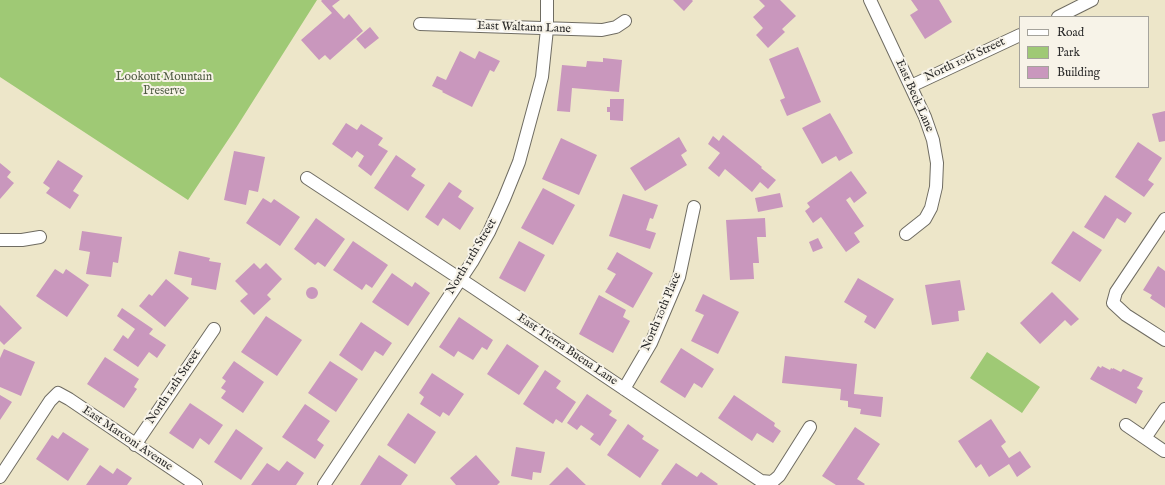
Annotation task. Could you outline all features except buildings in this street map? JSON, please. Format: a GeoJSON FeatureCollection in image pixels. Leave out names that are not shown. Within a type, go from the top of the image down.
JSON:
{"type":"FeatureCollection","features":[{"type":"Feature","properties":{"kind":"street","name":"North 11th Street"},"geometry":{"type":"LineString","coordinates":[[324,485],[472,262],[489,232],[504,200],[519,162],[542,77],[547,29],[547,0]]}},
{"type":"Feature","properties":{"kind":"street","name":"East Beck Lane"},"geometry":{"type":"LineString","coordinates":[[870,0],[925,117],[933,140],[937,163],[936,186],[931,208],[925,219],[906,234]]}},
{"type":"Feature","properties":{"kind":"street"},"geometry":{"type":"LineString","coordinates":[[1060,16],[1092,0]]}},
{"type":"Feature","properties":{"kind":"street","name":"East Waltann Lane"},"geometry":{"type":"LineString","coordinates":[[420,24],[602,30],[616,27],[625,21]]}},
{"type":"Feature","properties":{"kind":"street","name":"North 10th Street"},"geometry":{"type":"LineString","coordinates":[[910,86],[1019,35]]}},
{"type":"Feature","properties":{"kind":"street","name":"East Tierra Buena Lane"},"geometry":{"type":"LineString","coordinates":[[307,178],[460,278],[761,481],[772,482],[779,476],[810,427]]}},
{"type":"Feature","properties":{"kind":"street","name":"North 10th Place"},"geometry":{"type":"LineString","coordinates":[[624,389],[651,343],[679,277],[694,207]]}},
{"type":"Feature","properties":{"kind":"street"},"geometry":{"type":"LineString","coordinates":[[1165,219],[1116,292],[1113,303],[1126,315],[1165,340]]}},
{"type":"Feature","properties":{"kind":"street"},"geometry":{"type":"LineString","coordinates":[[0,240],[22,240],[40,237]]}},
{"type":"Feature","properties":{"kind":"street","name":"North 12th Street"},"geometry":{"type":"LineString","coordinates":[[135,445],[214,329]]}},
{"type":"Feature","properties":{"kind":"street","name":"East Marconi Avenue"},"geometry":{"type":"LineString","coordinates":[[0,476],[50,401],[58,393],[70,399],[135,445],[196,485]]}},
{"type":"Feature","properties":{"kind":"street"},"geometry":{"type":"LineString","coordinates":[[1145,438],[1165,409]]}},
{"type":"Feature","properties":{"kind":"street"},"geometry":{"type":"LineString","coordinates":[[1126,425],[1164,451]]}},
{"type":"Feature","properties":{"kind":"green space","name":"Lookout Mountain Preserve"},"geometry":{"type":"Polygon","coordinates":[[[0,0],[317,0],[236,128],[188,200],[0,77],[0,0]]]}},
{"type":"Feature","properties":{"kind":"green space"},"geometry":{"type":"Polygon","coordinates":[[[987,352],[1040,387],[1022,413],[970,378],[987,352]]]}}]}
